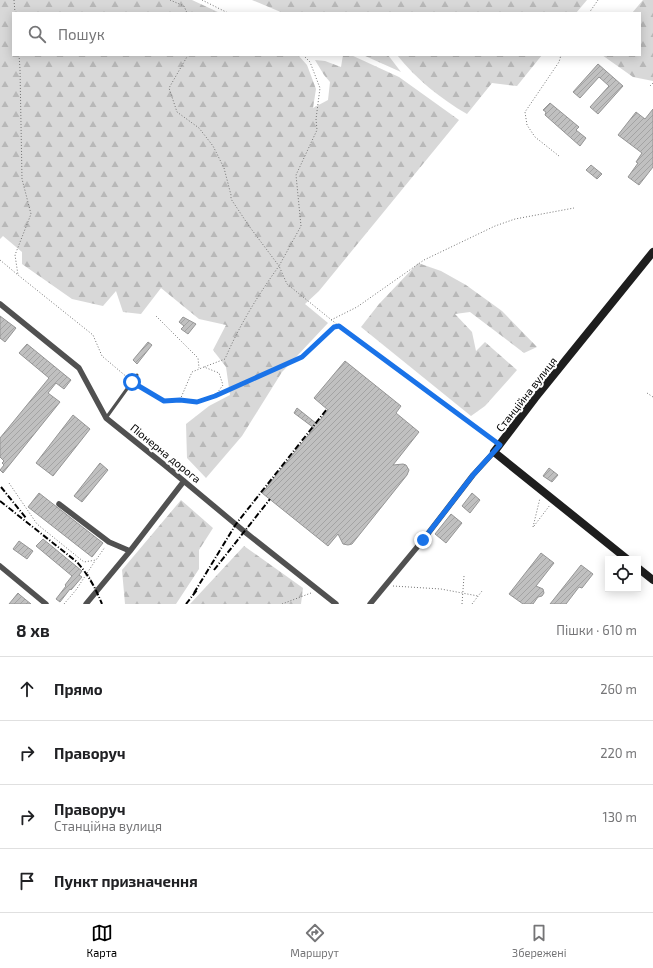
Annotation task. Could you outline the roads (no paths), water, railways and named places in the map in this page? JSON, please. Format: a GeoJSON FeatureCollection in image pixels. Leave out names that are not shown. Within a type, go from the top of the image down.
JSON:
{"type":"FeatureCollection","features":[{"type":"Feature","properties":{"kind":"street","name":"Станційна вулиця"},"geometry":{"type":"LineString","coordinates":[[370,604],[473,475],[500,445],[535,398],[653,252]]}},
{"type":"Feature","properties":{"kind":"street","name":"Піонерна дорога"},"geometry":{"type":"LineString","coordinates":[[0,304],[79,368],[106,418],[245,532],[336,604]]}},
{"type":"Feature","properties":{"kind":"street"},"geometry":{"type":"LineString","coordinates":[[494,452],[623,556]]}},
{"type":"Feature","properties":{"kind":"street"},"geometry":{"type":"LineString","coordinates":[[86,604],[130,551],[184,481]]}},
{"type":"Feature","properties":{"kind":"street"},"geometry":{"type":"LineString","coordinates":[[59,504],[110,542],[130,551]]}},
{"type":"Feature","properties":{"kind":"street"},"geometry":{"type":"LineString","coordinates":[[0,566],[46,604]]}},
{"type":"Feature","properties":{"kind":"street"},"geometry":{"type":"LineString","coordinates":[[641,570],[653,580]]}},
{"type":"Feature","properties":{"kind":"lane"},"geometry":{"type":"LineString","coordinates":[[106,418],[137,375]]}},
{"type":"Feature","properties":{"kind":"railway"},"geometry":{"type":"LineString","coordinates":[[194,593],[236,524],[327,409]]}},
{"type":"Feature","properties":{"kind":"railway"},"geometry":{"type":"LineString","coordinates":[[1,487],[26,518]]}},
{"type":"Feature","properties":{"kind":"railway"},"geometry":{"type":"LineString","coordinates":[[214,570],[270,499]]}},
{"type":"Feature","properties":{"kind":"railway"},"geometry":{"type":"LineString","coordinates":[[0,501],[77,562],[97,592],[102,604]]}},
{"type":"Feature","properties":{"kind":"railway"},"geometry":{"type":"LineString","coordinates":[[186,604],[197,590]]}}]}
